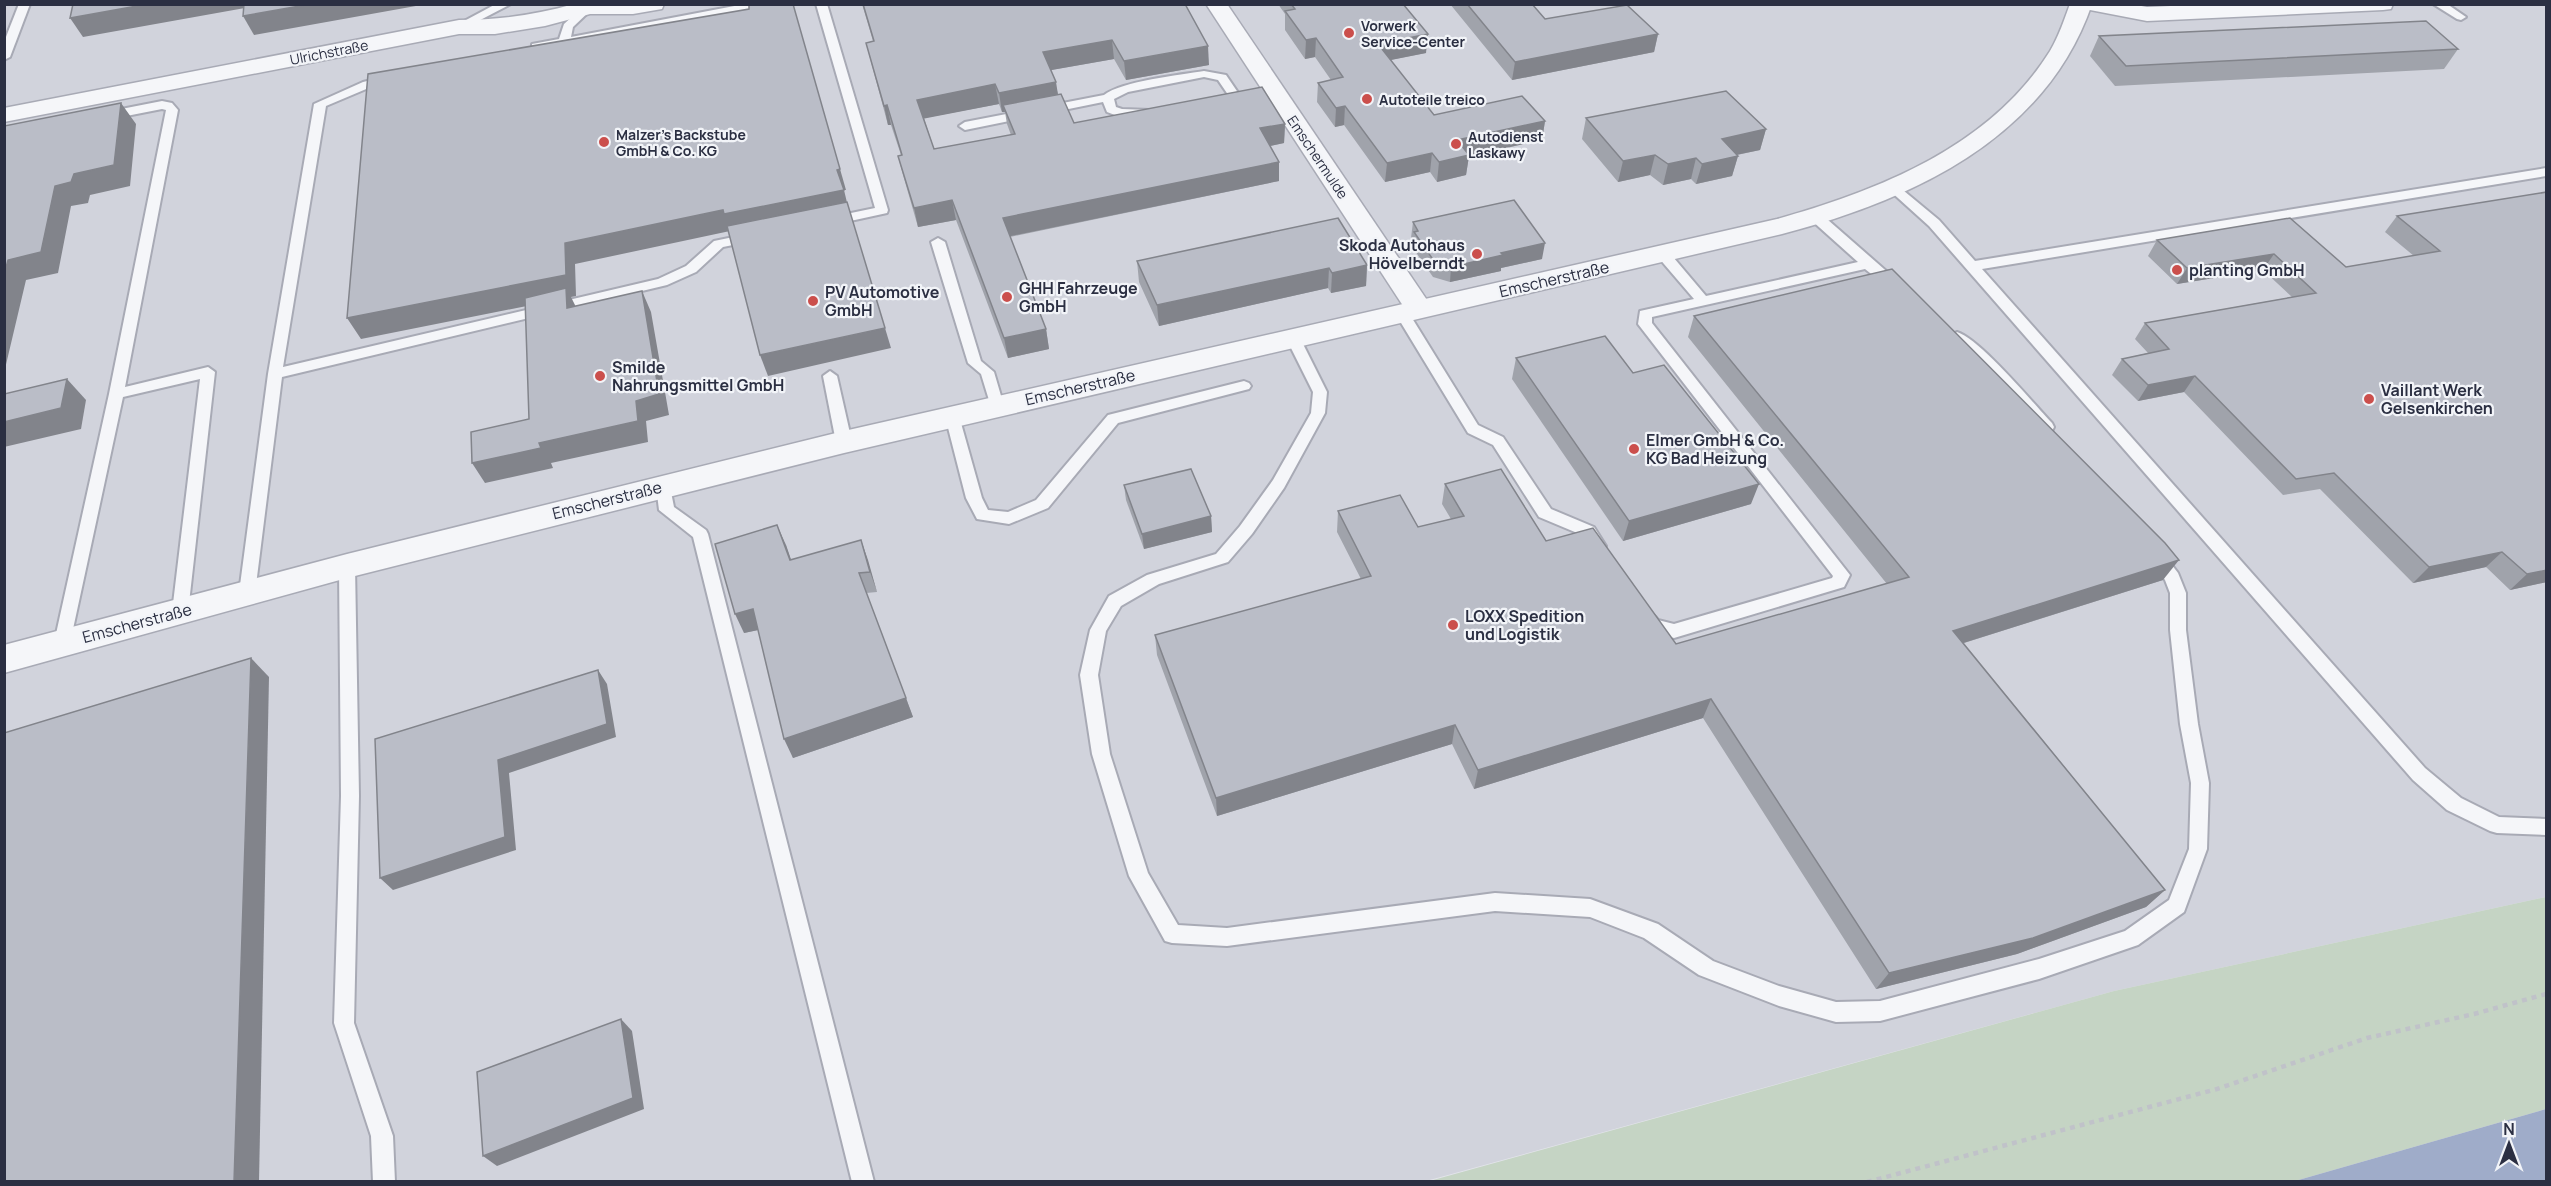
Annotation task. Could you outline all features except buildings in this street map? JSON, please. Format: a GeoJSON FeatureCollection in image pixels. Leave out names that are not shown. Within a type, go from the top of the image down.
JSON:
{"type":"FeatureCollection","features":[{"type":"Feature","properties":{"kind":"street","name":"Ulrichstraße"},"geometry":{"type":"LineString","coordinates":[[4,115],[459,27],[495,27],[546,19],[589,7],[633,8],[654,4]]}},
{"type":"Feature","properties":{"kind":"street","name":"Emschermulde"},"geometry":{"type":"LineString","coordinates":[[1216,4],[1268,90],[1411,311]]}},
{"type":"Feature","properties":{"kind":"street","name":"Emscherstraße"},"geometry":{"type":"LineString","coordinates":[[4,659],[348,566],[664,486],[951,416],[1663,254],[1815,216],[1894,189],[1964,151],[2010,114],[2060,54],[2081,4]]}},
{"type":"Feature","properties":{"kind":"street"},"geometry":{"type":"LineString","coordinates":[[2090,4],[2147,14],[2384,4]]}},
{"type":"Feature","properties":{"kind":"lane"},"geometry":{"type":"LineString","coordinates":[[4,57],[25,4]]}},
{"type":"Feature","properties":{"kind":"lane"},"geometry":{"type":"LineString","coordinates":[[459,27],[506,4]]}},
{"type":"Feature","properties":{"kind":"lane"},"geometry":{"type":"LineString","coordinates":[[518,51],[564,40],[721,14],[736,8],[760,4]]}},
{"type":"Feature","properties":{"kind":"lane"},"geometry":{"type":"LineString","coordinates":[[821,4],[882,210],[824,222]]}},
{"type":"Feature","properties":{"kind":"lane"},"geometry":{"type":"LineString","coordinates":[[2438,4],[2461,17]]}},
{"type":"Feature","properties":{"kind":"lane"},"geometry":{"type":"LineString","coordinates":[[564,40],[568,26],[589,7]]}},
{"type":"Feature","properties":{"kind":"lane"},"geometry":{"type":"LineString","coordinates":[[965,126],[1108,98],[1126,89],[1208,74],[1222,77],[1234,97]]}},
{"type":"Feature","properties":{"kind":"lane"},"geometry":{"type":"LineString","coordinates":[[247,593],[275,374],[320,104],[367,84],[402,76]]}},
{"type":"Feature","properties":{"kind":"lane"},"geometry":{"type":"LineString","coordinates":[[1108,98],[1110,109],[1120,113],[1160,111]]}},
{"type":"Feature","properties":{"kind":"lane"},"geometry":{"type":"LineString","coordinates":[[62,643],[116,394],[172,110],[168,105],[162,105],[94,118]]}},
{"type":"Feature","properties":{"kind":"lane"},"geometry":{"type":"LineString","coordinates":[[1973,266],[2547,172]]}},
{"type":"Feature","properties":{"kind":"lane"},"geometry":{"type":"LineString","coordinates":[[1894,189],[1934,223],[1973,266],[2419,774],[2454,804],[2497,825],[2547,827]]}},
{"type":"Feature","properties":{"kind":"lane"},"geometry":{"type":"LineString","coordinates":[[1815,216],[1911,299]]}},
{"type":"Feature","properties":{"kind":"lane"},"geometry":{"type":"LineString","coordinates":[[275,374],[662,282],[690,269],[719,244],[766,235]]}},
{"type":"Feature","properties":{"kind":"lane"},"geometry":{"type":"LineString","coordinates":[[938,242],[975,363],[987,372],[998,406]]}},
{"type":"Feature","properties":{"kind":"lane"},"geometry":{"type":"LineString","coordinates":[[1663,254],[1703,301]]}},
{"type":"Feature","properties":{"kind":"lane"},"geometry":{"type":"LineString","coordinates":[[1639,606],[1652,625],[1674,631],[1838,583],[1842,574],[1646,324],[1646,314],[1868,264]]}},
{"type":"Feature","properties":{"kind":"lane"},"geometry":{"type":"LineString","coordinates":[[1411,311],[1473,429],[1498,441],[1545,513],[1588,531],[1607,559]]}},
{"type":"Feature","properties":{"kind":"lane"},"geometry":{"type":"LineString","coordinates":[[1946,328],[1988,364],[2027,403],[2057,439]]}},
{"type":"Feature","properties":{"kind":"lane"},"geometry":{"type":"LineString","coordinates":[[1293,338],[1320,392],[1319,403],[1318,413],[1279,484],[1246,530],[1222,558],[1153,579],[1115,601],[1098,630],[1089,675],[1101,754],[1139,876],[1172,933],[1227,937],[1495,902],[1590,908],[1651,931],[1707,968],[1779,996],[1836,1012],[1880,1011],[2039,969],[2131,938],[2177,906],[2198,849],[2200,783],[2189,724],[2178,630],[2178,593],[2172,577],[2148,545]]}},
{"type":"Feature","properties":{"kind":"lane"},"geometry":{"type":"LineString","coordinates":[[116,394],[208,372],[180,612]]}},
{"type":"Feature","properties":{"kind":"lane"},"geometry":{"type":"LineString","coordinates":[[830,376],[844,442]]}},
{"type":"Feature","properties":{"kind":"lane"},"geometry":{"type":"LineString","coordinates":[[951,416],[974,498],[983,515],[1009,518],[1042,504],[1113,419],[1244,386]]}},
{"type":"Feature","properties":{"kind":"lane"},"geometry":{"type":"LineString","coordinates":[[664,486],[667,510],[700,534],[816,1002],[864,1182]]}},
{"type":"Feature","properties":{"kind":"lane"},"geometry":{"type":"LineString","coordinates":[[348,566],[350,796],[344,1023],[382,1136],[384,1182]]}},
{"type":"Feature","properties":{"kind":"path"},"geometry":{"type":"LineString","coordinates":[[1867,1182],[2217,1089],[2367,1038],[2547,994]]}},
{"type":"Feature","properties":{"kind":"shaded area"},"geometry":{"type":"Polygon","coordinates":[[[5,5],[2546,5],[2546,897],[2114,991],[1426,1181],[5,1182],[5,5]]]}},
{"type":"Feature","properties":{"kind":"green space"},"geometry":{"type":"Polygon","coordinates":[[[2546,897],[2546,1109],[2295,1181],[1426,1182],[2114,991],[2546,897]]]}},
{"type":"Feature","properties":{"kind":"water"},"geometry":{"type":"Polygon","coordinates":[[[2546,1109],[2546,1181],[2295,1181],[2546,1109]]]}},
{"type":"Feature","properties":{"kind":"place","name":"Vorwerk Service-Center"},"geometry":{"type":"Point","coordinates":[1349,33]}},
{"type":"Feature","properties":{"kind":"place","name":"Autoteile treico"},"geometry":{"type":"Point","coordinates":[1367,99]}},
{"type":"Feature","properties":{"kind":"place","name":"Malzer's Backstube GmbH & Co. KG"},"geometry":{"type":"Point","coordinates":[604,142]}},
{"type":"Feature","properties":{"kind":"place","name":"Autodienst Laskawy"},"geometry":{"type":"Point","coordinates":[1456,144]}},
{"type":"Feature","properties":{"kind":"place","name":"Skoda Autohaus Hövelberndt"},"geometry":{"type":"Point","coordinates":[1477,254]}},
{"type":"Feature","properties":{"kind":"place","name":"planting GmbH"},"geometry":{"type":"Point","coordinates":[2177,270]}},
{"type":"Feature","properties":{"kind":"place","name":"GHH Fahrzeuge GmbH"},"geometry":{"type":"Point","coordinates":[1007,297]}},
{"type":"Feature","properties":{"kind":"place","name":"PV Automotive GmbH"},"geometry":{"type":"Point","coordinates":[813,301]}},
{"type":"Feature","properties":{"kind":"place","name":"Smilde Nahrungsmittel GmbH"},"geometry":{"type":"Point","coordinates":[600,376]}},
{"type":"Feature","properties":{"kind":"place","name":"Vaillant Werk Gelsenkirchen"},"geometry":{"type":"Point","coordinates":[2369,399]}},
{"type":"Feature","properties":{"kind":"place","name":"Elmer GmbH & Co. KG Bad Heizung"},"geometry":{"type":"Point","coordinates":[1634,449]}},
{"type":"Feature","properties":{"kind":"place","name":"LOXX Spedition und Logistik"},"geometry":{"type":"Point","coordinates":[1453,625]}}]}
